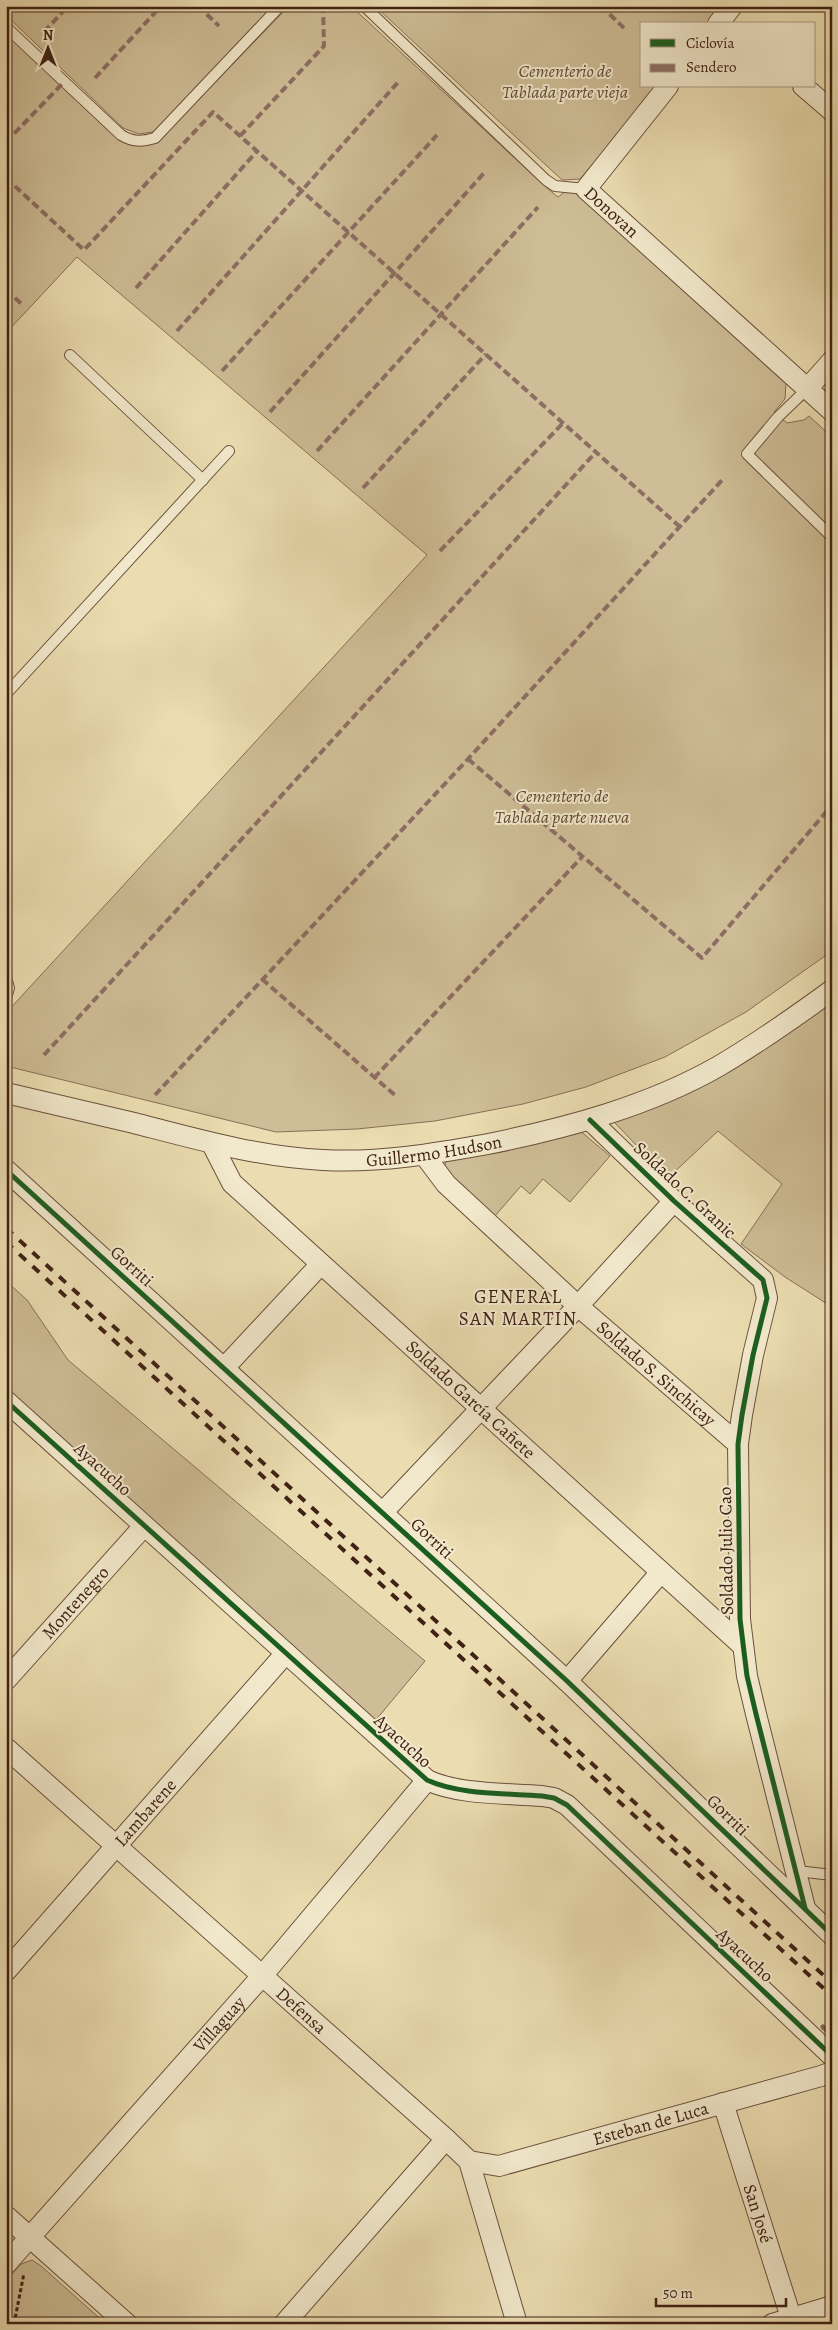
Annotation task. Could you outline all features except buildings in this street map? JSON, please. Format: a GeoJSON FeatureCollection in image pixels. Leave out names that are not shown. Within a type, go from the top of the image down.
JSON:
{"type":"FeatureCollection","features":[{"type":"Feature","properties":{"kind":"street"},"geometry":{"type":"LineString","coordinates":[[586,189],[666,88]]}},
{"type":"Feature","properties":{"kind":"street"},"geometry":{"type":"LineString","coordinates":[[805,88],[832,111]]}},
{"type":"Feature","properties":{"kind":"street","name":"Donovan"},"geometry":{"type":"LineString","coordinates":[[586,189],[832,411]]}},
{"type":"Feature","properties":{"kind":"street"},"geometry":{"type":"LineString","coordinates":[[807,389],[832,361]]}},
{"type":"Feature","properties":{"kind":"street","name":"Guillermo Hudson"},"geometry":{"type":"LineString","coordinates":[[6,1093],[212,1144],[274,1155],[322,1160],[372,1160],[425,1156],[517,1138],[590,1120],[670,1089],[718,1066],[782,1026],[832,990]]}},
{"type":"Feature","properties":{"kind":"street","name":"Soldado C. Granic"},"geometry":{"type":"LineString","coordinates":[[590,1120],[674,1200],[763,1280]]}},
{"type":"Feature","properties":{"kind":"street","name":"Soldado García Cañete"},"geometry":{"type":"LineString","coordinates":[[212,1144],[232,1183],[743,1646]]}},
{"type":"Feature","properties":{"kind":"street","name":"Soldado S. Sinchicay"},"geometry":{"type":"LineString","coordinates":[[425,1156],[446,1184],[578,1306],[738,1444]]}},
{"type":"Feature","properties":{"kind":"street","name":"Gorriti"},"geometry":{"type":"LineString","coordinates":[[6,1170],[566,1681],[832,1935]]}},
{"type":"Feature","properties":{"kind":"street"},"geometry":{"type":"LineString","coordinates":[[383,1512],[578,1306],[674,1200]]}},
{"type":"Feature","properties":{"kind":"street"},"geometry":{"type":"LineString","coordinates":[[224,1368],[321,1264]]}},
{"type":"Feature","properties":{"kind":"street","name":"Soldado Julio Cao"},"geometry":{"type":"LineString","coordinates":[[763,1280],[767,1298],[753,1355],[738,1444],[738,1581],[743,1646],[756,1714],[805,1908]]}},
{"type":"Feature","properties":{"kind":"street","name":"Ayacucho"},"geometry":{"type":"LineString","coordinates":[[6,1401],[427,1780],[439,1786],[456,1789],[554,1798],[567,1805],[832,2056]]}},
{"type":"Feature","properties":{"kind":"street","name":"Montenegro"},"geometry":{"type":"LineString","coordinates":[[6,1680],[144,1526]]}},
{"type":"Feature","properties":{"kind":"street"},"geometry":{"type":"LineString","coordinates":[[566,1681],[661,1572]]}},
{"type":"Feature","properties":{"kind":"street","name":"Lambarene"},"geometry":{"type":"LineString","coordinates":[[6,1971],[286,1653]]}},
{"type":"Feature","properties":{"kind":"street","name":"Defensa"},"geometry":{"type":"LineString","coordinates":[[6,1748],[446,2139],[469,2162],[517,2324]]}},
{"type":"Feature","properties":{"kind":"street","name":"Villaguay"},"geometry":{"type":"LineString","coordinates":[[16,2265],[31,2237],[262,1976],[427,1780]]}},
{"type":"Feature","properties":{"kind":"street","name":"Esteban de Luca"},"geometry":{"type":"LineString","coordinates":[[469,2162],[498,2166],[832,2072]]}},
{"type":"Feature","properties":{"kind":"street","name":"San José"},"geometry":{"type":"LineString","coordinates":[[723,2103],[792,2321]]}},
{"type":"Feature","properties":{"kind":"street"},"geometry":{"type":"LineString","coordinates":[[284,2324],[446,2139]]}},
{"type":"Feature","properties":{"kind":"street"},"geometry":{"type":"LineString","coordinates":[[6,2216],[127,2324]]}},
{"type":"Feature","properties":{"kind":"street"},"geometry":{"type":"LineString","coordinates":[[772,2324],[792,2321],[832,2306]]}},
{"type":"Feature","properties":{"kind":"lane"},"geometry":{"type":"LineString","coordinates":[[6,27],[120,135],[131,141],[143,142],[155,138],[280,6]]}},
{"type":"Feature","properties":{"kind":"lane","name":"Donovan"},"geometry":{"type":"LineString","coordinates":[[364,6],[546,180],[555,186],[586,189]]}},
{"type":"Feature","properties":{"kind":"lane"},"geometry":{"type":"LineString","coordinates":[[70,355],[202,480]]}},
{"type":"Feature","properties":{"kind":"lane"},"geometry":{"type":"LineString","coordinates":[[807,389],[778,417],[747,454],[832,537]]}},
{"type":"Feature","properties":{"kind":"lane"},"geometry":{"type":"LineString","coordinates":[[6,694],[229,451]]}},
{"type":"Feature","properties":{"kind":"lane"},"geometry":{"type":"LineString","coordinates":[[6,977],[9,988],[6,998]]}},
{"type":"Feature","properties":{"kind":"lane"},"geometry":{"type":"LineString","coordinates":[[797,1875],[806,1872],[832,1875]]}},
{"type":"Feature","properties":{"kind":"path"},"geometry":{"type":"LineString","coordinates":[[14,2324],[16,2265]]}},
{"type":"Feature","properties":{"kind":"green space"},"geometry":{"type":"Polygon","coordinates":[[[6,6],[275,6],[159,131],[139,134],[123,128],[6,15],[6,6]]]}},
{"type":"Feature","properties":{"kind":"green space","name":"Cementerio de Tablada parte nueva"},"geometry":{"type":"Polygon","coordinates":[[[289,6],[351,6],[548,189],[558,197],[566,191],[580,194],[786,383],[785,399],[774,412],[787,423],[804,420],[809,416],[832,437],[832,951],[746,1012],[665,1057],[586,1087],[523,1104],[435,1121],[357,1129],[276,1132],[6,1066],[6,1013],[427,555],[77,257],[6,333],[6,34],[118,139],[131,145],[136,145],[149,142],[164,135],[289,6]]]}},
{"type":"Feature","properties":{"kind":"green space","name":"Cementerio de Tablada parte vieja"},"geometry":{"type":"Polygon","coordinates":[[[375,6],[725,6],[712,22],[640,22],[640,88],[656,88],[580,179],[562,180],[375,6]]]}},
{"type":"Feature","properties":{"kind":"green space"},"geometry":{"type":"Polygon","coordinates":[[[832,1000],[832,1307],[785,1277],[741,1244],[782,1184],[718,1131],[668,1178],[614,1122],[832,1000]]]}},
{"type":"Feature","properties":{"kind":"green space"},"geometry":{"type":"Polygon","coordinates":[[[579,1130],[610,1156],[570,1202],[543,1179],[530,1194],[521,1186],[495,1216],[444,1169],[446,1160],[579,1130]]]}},
{"type":"Feature","properties":{"kind":"green space"},"geometry":{"type":"Polygon","coordinates":[[[6,1281],[27,1300],[68,1360],[425,1661],[375,1721],[6,1391],[6,1281]]]}},
{"type":"Feature","properties":{"kind":"green space"},"geometry":{"type":"Polygon","coordinates":[[[32,2260],[106,2324],[6,2324],[6,2281],[21,2264],[32,2260]]]}},
{"type":"Feature","properties":{"kind":"waterway"},"geometry":{"type":"LineString","coordinates":[[823,2027],[832,2035]]}},
{"type":"Feature","properties":{"kind":"railway"},"geometry":{"type":"LineString","coordinates":[[6,1228],[832,1983]]}},
{"type":"Feature","properties":{"kind":"railway"},"geometry":{"type":"LineString","coordinates":[[6,1242],[832,1996]]}},
{"type":"Feature","properties":{"kind":"marked path"},"geometry":{"type":"LineString","coordinates":[[44,32],[68,6]]}},
{"type":"Feature","properties":{"kind":"marked path"},"geometry":{"type":"LineString","coordinates":[[95,78],[161,6]]}},
{"type":"Feature","properties":{"kind":"marked path"},"geometry":{"type":"LineString","coordinates":[[198,6],[219,26]]}},
{"type":"Feature","properties":{"kind":"marked path"},"geometry":{"type":"LineString","coordinates":[[240,136],[324,46],[323,6]]}},
{"type":"Feature","properties":{"kind":"marked path"},"geometry":{"type":"LineString","coordinates":[[601,6],[624,28]]}},
{"type":"Feature","properties":{"kind":"marked path"},"geometry":{"type":"LineString","coordinates":[[177,331],[400,80]]}},
{"type":"Feature","properties":{"kind":"marked path"},"geometry":{"type":"LineString","coordinates":[[6,142],[64,82]]}},
{"type":"Feature","properties":{"kind":"marked path"},"geometry":{"type":"LineString","coordinates":[[6,178],[84,250],[213,112],[679,526]]}},
{"type":"Feature","properties":{"kind":"marked path"},"geometry":{"type":"LineString","coordinates":[[222,371],[437,135]]}},
{"type":"Feature","properties":{"kind":"marked path"},"geometry":{"type":"LineString","coordinates":[[136,288],[257,151]]}},
{"type":"Feature","properties":{"kind":"marked path"},"geometry":{"type":"LineString","coordinates":[[270,412],[484,173]]}},
{"type":"Feature","properties":{"kind":"marked path"},"geometry":{"type":"LineString","coordinates":[[317,451],[538,207]]}},
{"type":"Feature","properties":{"kind":"marked path"},"geometry":{"type":"LineString","coordinates":[[6,290],[24,306]]}},
{"type":"Feature","properties":{"kind":"marked path"},"geometry":{"type":"LineString","coordinates":[[363,488],[486,354]]}},
{"type":"Feature","properties":{"kind":"marked path"},"geometry":{"type":"LineString","coordinates":[[440,551],[563,423]]}},
{"type":"Feature","properties":{"kind":"marked path"},"geometry":{"type":"LineString","coordinates":[[44,1055],[596,452]]}},
{"type":"Feature","properties":{"kind":"marked path"},"geometry":{"type":"LineString","coordinates":[[155,1095],[468,759],[724,478]]}},
{"type":"Feature","properties":{"kind":"marked path"},"geometry":{"type":"LineString","coordinates":[[468,759],[702,958],[832,805]]}},
{"type":"Feature","properties":{"kind":"marked path"},"geometry":{"type":"LineString","coordinates":[[374,1078],[582,857]]}},
{"type":"Feature","properties":{"kind":"marked path"},"geometry":{"type":"LineString","coordinates":[[262,979],[397,1097]]}},
{"type":"Feature","properties":{"kind":"cycle path"},"geometry":{"type":"LineString","coordinates":[[590,1120],[674,1201],[763,1280],[767,1298],[753,1355],[738,1444],[740,1619],[747,1676],[805,1908]]}},
{"type":"Feature","properties":{"kind":"cycle path"},"geometry":{"type":"LineString","coordinates":[[6,1170],[567,1681],[832,1935]]}},
{"type":"Feature","properties":{"kind":"cycle path"},"geometry":{"type":"LineString","coordinates":[[6,1401],[427,1780],[468,1791],[554,1798],[567,1805],[832,2056]]}},
{"type":"Feature","properties":{"kind":"district","name":"GENERAL SAN MARTIN"},"geometry":{"type":"Point","coordinates":[518,1308]}}]}
